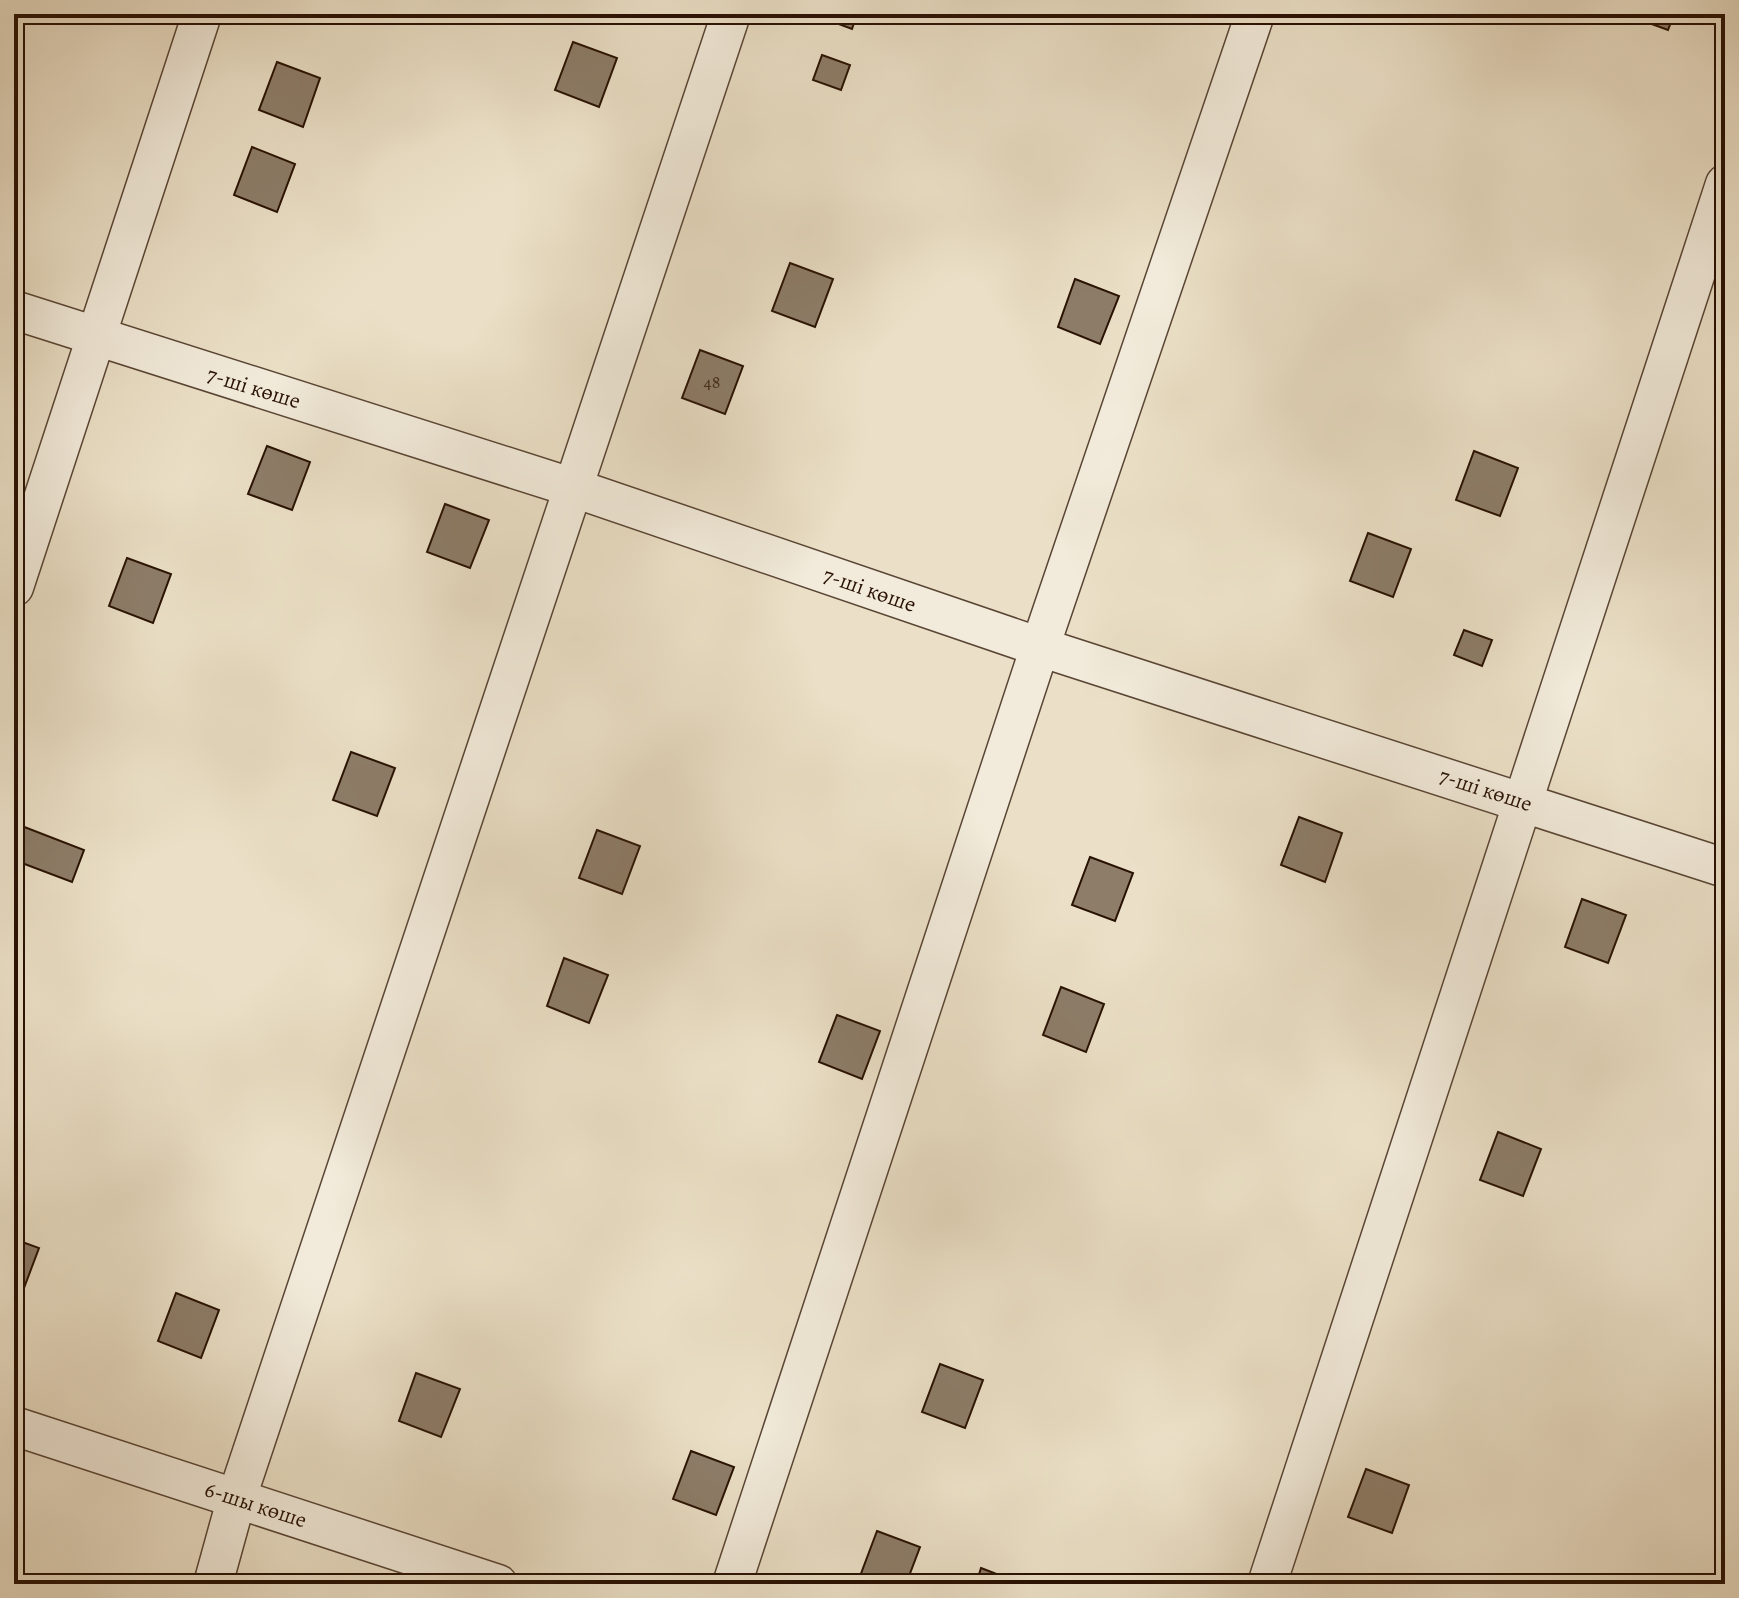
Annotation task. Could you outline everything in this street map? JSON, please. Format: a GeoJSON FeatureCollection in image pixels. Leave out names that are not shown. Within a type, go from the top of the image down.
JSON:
{"type":"FeatureCollection","features":[{"type":"Feature","properties":{"kind":"lane"},"geometry":{"type":"LineString","coordinates":[[14,587],[202,14]]}},
{"type":"Feature","properties":{"kind":"lane"},"geometry":{"type":"LineString","coordinates":[[213,1584],[237,1497],[731,14]]}},
{"type":"Feature","properties":{"kind":"lane"},"geometry":{"type":"LineString","coordinates":[[732,1584],[1040,647],[1255,14]]}},
{"type":"Feature","properties":{"kind":"lane"},"geometry":{"type":"LineString","coordinates":[[1267,1584],[1725,184]]}},
{"type":"Feature","properties":{"kind":"lane","name":"7-ші көше"},"geometry":{"type":"LineString","coordinates":[[14,310],[574,488],[1040,647],[1725,868]]}},
{"type":"Feature","properties":{"kind":"lane","name":"6-шы көше"},"geometry":{"type":"LineString","coordinates":[[14,1426],[498,1584]]}},
{"type":"Feature","properties":{"kind":"building"},"geometry":{"type":"Polygon","coordinates":[[[812,14],[857,14],[852,29],[812,14]]]}},
{"type":"Feature","properties":{"kind":"building"},"geometry":{"type":"Polygon","coordinates":[[[1624,14],[1674,14],[1668,30],[1624,14]]]}},
{"type":"Feature","properties":{"kind":"building"},"geometry":{"type":"Polygon","coordinates":[[[573,42],[617,58],[599,107],[555,90],[573,42]]]}},
{"type":"Feature","properties":{"kind":"building"},"geometry":{"type":"Polygon","coordinates":[[[822,55],[850,65],[841,90],[813,80],[822,55]]]}},
{"type":"Feature","properties":{"kind":"building"},"geometry":{"type":"Polygon","coordinates":[[[277,62],[320,78],[303,127],[259,110],[277,62]]]}},
{"type":"Feature","properties":{"kind":"building"},"geometry":{"type":"Polygon","coordinates":[[[252,147],[295,164],[277,212],[234,195],[252,147]]]}},
{"type":"Feature","properties":{"kind":"building"},"geometry":{"type":"Polygon","coordinates":[[[790,263],[833,279],[815,327],[772,311],[790,263]]]}},
{"type":"Feature","properties":{"kind":"building"},"geometry":{"type":"Polygon","coordinates":[[[1075,279],[1119,296],[1100,344],[1058,327],[1075,279]]]}},
{"type":"Feature","properties":{"kind":"building"},"geometry":{"type":"Polygon","coordinates":[[[700,350],[743,366],[725,414],[682,398],[700,350]]]}},
{"type":"Feature","properties":{"kind":"building"},"geometry":{"type":"Polygon","coordinates":[[[267,446],[310,462],[292,510],[248,494],[267,446]]]}},
{"type":"Feature","properties":{"kind":"building"},"geometry":{"type":"Polygon","coordinates":[[[1474,451],[1518,468],[1500,516],[1456,500],[1474,451]]]}},
{"type":"Feature","properties":{"kind":"building"},"geometry":{"type":"Polygon","coordinates":[[[445,504],[489,520],[470,568],[427,552],[445,504]]]}},
{"type":"Feature","properties":{"kind":"building"},"geometry":{"type":"Polygon","coordinates":[[[1368,533],[1411,549],[1393,597],[1350,581],[1368,533]]]}},
{"type":"Feature","properties":{"kind":"building"},"geometry":{"type":"Polygon","coordinates":[[[127,558],[171,574],[153,623],[109,606],[127,558]]]}},
{"type":"Feature","properties":{"kind":"building"},"geometry":{"type":"Polygon","coordinates":[[[1464,630],[1492,640],[1482,666],[1454,655],[1464,630]]]}},
{"type":"Feature","properties":{"kind":"building"},"geometry":{"type":"Polygon","coordinates":[[[351,752],[395,768],[377,816],[333,800],[351,752]]]}},
{"type":"Feature","properties":{"kind":"building"},"geometry":{"type":"Polygon","coordinates":[[[1299,817],[1342,833],[1325,882],[1281,865],[1299,817]]]}},
{"type":"Feature","properties":{"kind":"building"},"geometry":{"type":"Polygon","coordinates":[[[14,823],[84,850],[72,882],[14,860],[14,823]]]}},
{"type":"Feature","properties":{"kind":"building"},"geometry":{"type":"Polygon","coordinates":[[[597,830],[640,846],[622,894],[579,878],[597,830]]]}},
{"type":"Feature","properties":{"kind":"building"},"geometry":{"type":"Polygon","coordinates":[[[1090,857],[1133,873],[1115,921],[1072,905],[1090,857]]]}},
{"type":"Feature","properties":{"kind":"building"},"geometry":{"type":"Polygon","coordinates":[[[1582,899],[1626,915],[1608,963],[1565,947],[1582,899]]]}},
{"type":"Feature","properties":{"kind":"building"},"geometry":{"type":"Polygon","coordinates":[[[564,958],[608,975],[589,1023],[547,1006],[564,958]]]}},
{"type":"Feature","properties":{"kind":"building"},"geometry":{"type":"Polygon","coordinates":[[[1061,987],[1104,1004],[1086,1052],[1043,1035],[1061,987]]]}},
{"type":"Feature","properties":{"kind":"building"},"geometry":{"type":"Polygon","coordinates":[[[837,1015],[880,1031],[862,1079],[819,1062],[837,1015]]]}},
{"type":"Feature","properties":{"kind":"building"},"geometry":{"type":"Polygon","coordinates":[[[1498,1132],[1541,1149],[1523,1196],[1480,1180],[1498,1132]]]}},
{"type":"Feature","properties":{"kind":"building"},"geometry":{"type":"Polygon","coordinates":[[[14,1239],[39,1248],[21,1296],[14,1293],[14,1239]]]}},
{"type":"Feature","properties":{"kind":"building"},"geometry":{"type":"Polygon","coordinates":[[[176,1293],[219,1310],[201,1358],[158,1341],[176,1293]]]}},
{"type":"Feature","properties":{"kind":"building"},"geometry":{"type":"Polygon","coordinates":[[[940,1364],[983,1380],[965,1428],[922,1412],[940,1364]]]}},
{"type":"Feature","properties":{"kind":"building"},"geometry":{"type":"Polygon","coordinates":[[[416,1373],[460,1389],[441,1437],[399,1421],[416,1373]]]}},
{"type":"Feature","properties":{"kind":"building"},"geometry":{"type":"Polygon","coordinates":[[[691,1451],[734,1467],[716,1515],[673,1499],[691,1451]]]}},
{"type":"Feature","properties":{"kind":"building"},"geometry":{"type":"Polygon","coordinates":[[[1366,1469],[1409,1485],[1392,1533],[1348,1517],[1366,1469]]]}},
{"type":"Feature","properties":{"kind":"building"},"geometry":{"type":"Polygon","coordinates":[[[877,1531],[920,1547],[906,1584],[873,1584],[859,1579],[877,1531]]]}},
{"type":"Feature","properties":{"kind":"building"},"geometry":{"type":"Polygon","coordinates":[[[981,1568],[1022,1584],[976,1584],[981,1568]]]}}]}
